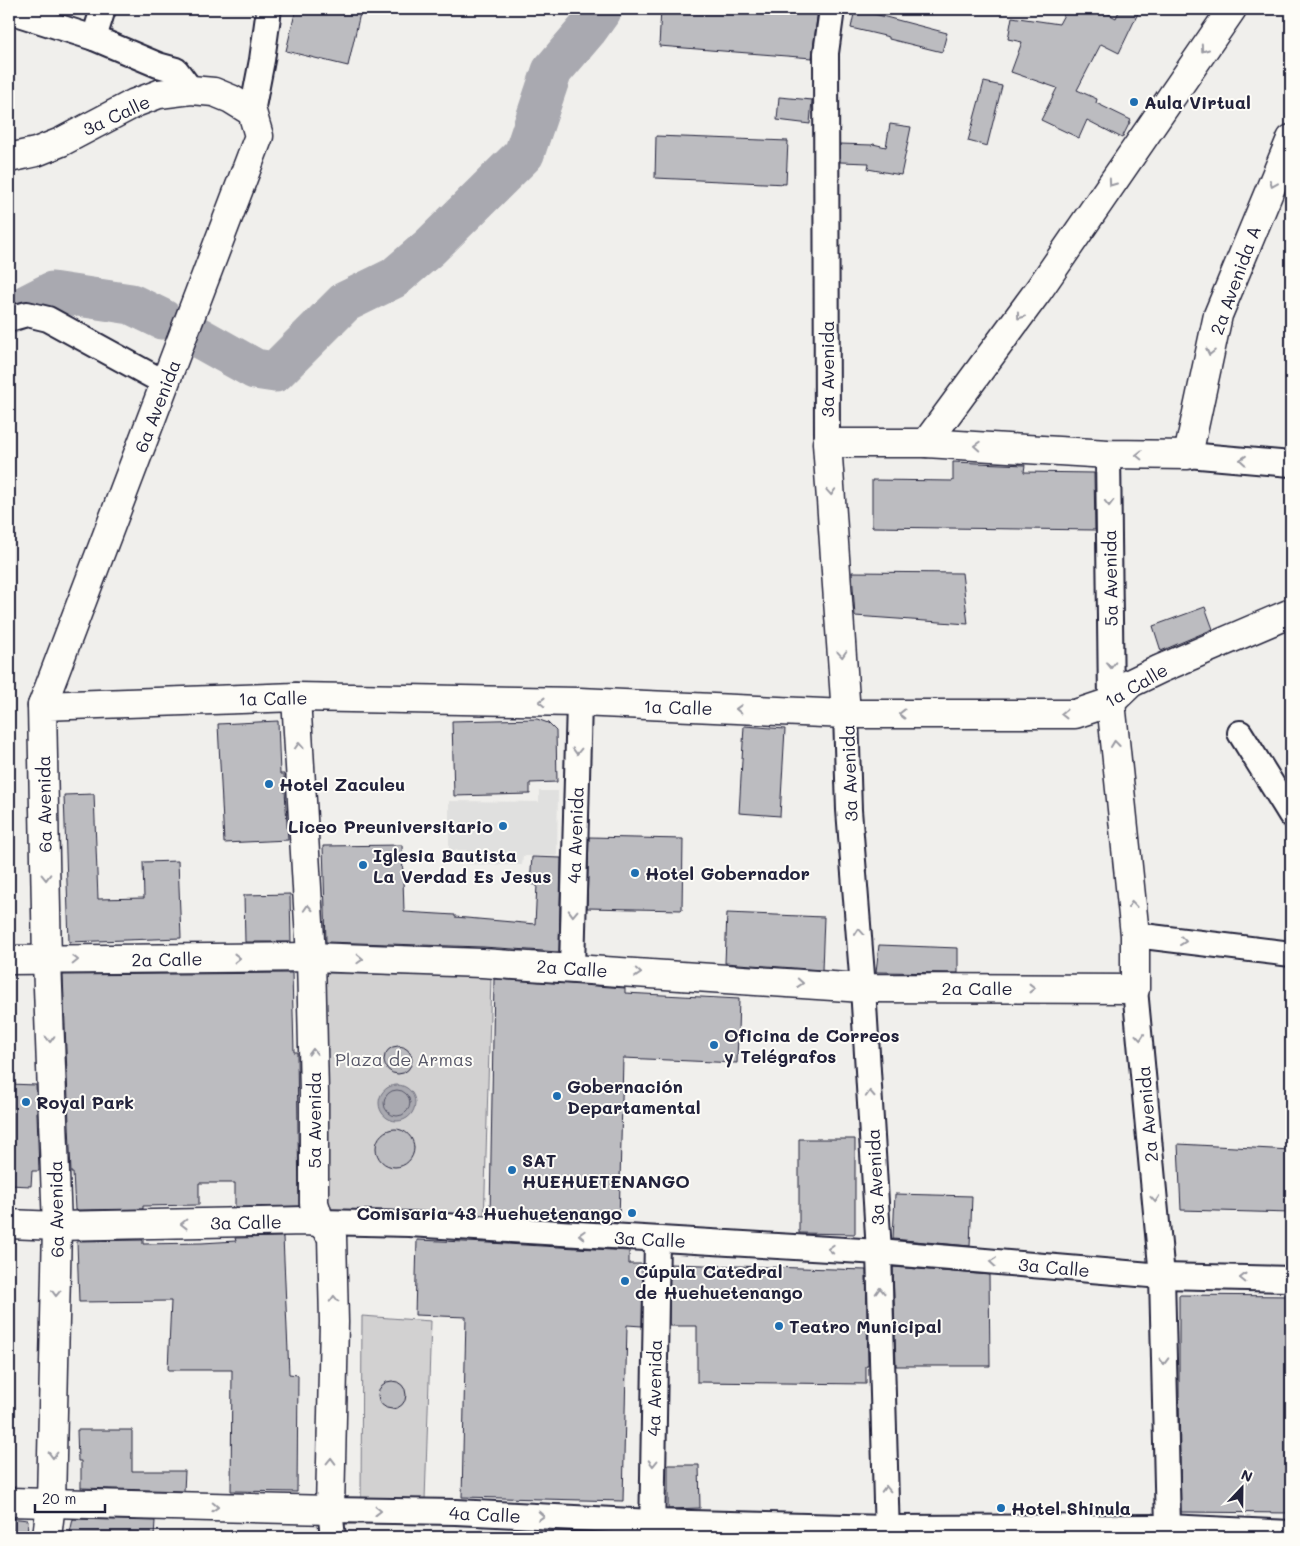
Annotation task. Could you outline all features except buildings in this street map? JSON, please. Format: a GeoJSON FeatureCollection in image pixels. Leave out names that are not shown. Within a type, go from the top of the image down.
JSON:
{"type":"FeatureCollection","features":[{"type":"Feature","properties":{"kind":"main road"},"geometry":{"type":"LineString","coordinates":[[926,443],[1038,291],[1232,9]]}},
{"type":"Feature","properties":{"kind":"main road","name":"3a Calle"},"geometry":{"type":"LineString","coordinates":[[9,158],[36,152],[61,142],[135,103],[160,94],[192,90],[214,92],[231,98],[252,112]]}},
{"type":"Feature","properties":{"kind":"main road","name":"6a Avenida"},"geometry":{"type":"LineString","coordinates":[[47,1537],[52,1503],[57,1226],[42,706],[259,136],[252,112]]}},
{"type":"Feature","properties":{"kind":"main road","name":"2a Avenida A"},"geometry":{"type":"LineString","coordinates":[[1188,456],[1218,315],[1291,138]]}},
{"type":"Feature","properties":{"kind":"main road"},"geometry":{"type":"LineString","coordinates":[[827,443],[926,443],[1108,454],[1188,456]]}},
{"type":"Feature","properties":{"kind":"main road","name":"3a Avenida"},"geometry":{"type":"LineString","coordinates":[[827,443],[846,714]]}},
{"type":"Feature","properties":{"kind":"main road","name":"1a Calle"},"geometry":{"type":"LineString","coordinates":[[42,706],[296,697],[579,702],[846,714],[1075,714],[1111,702],[1131,683],[1160,669],[1291,613]]}},
{"type":"Feature","properties":{"kind":"main road","name":"5a Avenida"},"geometry":{"type":"LineString","coordinates":[[296,697],[311,957],[314,1203],[320,1222],[332,1236],[334,1322],[330,1510]]}},
{"type":"Feature","properties":{"kind":"main road","name":"2a Avenida"},"geometry":{"type":"LineString","coordinates":[[1111,702],[1135,935],[1135,989]]}},
{"type":"Feature","properties":{"kind":"main road","name":"2a Calle"},"geometry":{"type":"LineString","coordinates":[[9,960],[311,957],[572,968],[863,988],[1135,989]]}},
{"type":"Feature","properties":{"kind":"main road","name":"3a Calle"},"geometry":{"type":"LineString","coordinates":[[9,1224],[57,1226],[320,1222]]}},
{"type":"Feature","properties":{"kind":"main road","name":"4a Calle"},"geometry":{"type":"LineString","coordinates":[[9,1502],[330,1510]]}},
{"type":"Feature","properties":{"kind":"street"},"geometry":{"type":"LineString","coordinates":[[94,38],[103,9]]}},
{"type":"Feature","properties":{"kind":"street"},"geometry":{"type":"LineString","coordinates":[[252,112],[269,9]]}},
{"type":"Feature","properties":{"kind":"street","name":"3a Avenida"},"geometry":{"type":"LineString","coordinates":[[827,443],[826,53],[832,9]]}},
{"type":"Feature","properties":{"kind":"street"},"geometry":{"type":"LineString","coordinates":[[9,11],[94,38],[158,65],[176,70],[192,90]]}},
{"type":"Feature","properties":{"kind":"street"},"geometry":{"type":"LineString","coordinates":[[9,320],[26,314],[48,319],[166,383]]}},
{"type":"Feature","properties":{"kind":"street","name":"5a Avenida"},"geometry":{"type":"LineString","coordinates":[[1108,454],[1111,702]]}},
{"type":"Feature","properties":{"kind":"street"},"geometry":{"type":"LineString","coordinates":[[1188,456],[1291,464]]}},
{"type":"Feature","properties":{"kind":"street","name":"4a Avenida"},"geometry":{"type":"LineString","coordinates":[[572,968],[579,702]]}},
{"type":"Feature","properties":{"kind":"street","name":"3a Avenida"},"geometry":{"type":"LineString","coordinates":[[846,714],[849,810],[863,988],[879,1252],[887,1533]]}},
{"type":"Feature","properties":{"kind":"street"},"geometry":{"type":"LineString","coordinates":[[1240,733],[1291,815]]}},
{"type":"Feature","properties":{"kind":"street"},"geometry":{"type":"LineString","coordinates":[[1135,935],[1291,954]]}},
{"type":"Feature","properties":{"kind":"street","name":"2a Avenida"},"geometry":{"type":"LineString","coordinates":[[1135,989],[1162,1276],[1168,1527]]}},
{"type":"Feature","properties":{"kind":"street","name":"3a Calle"},"geometry":{"type":"LineString","coordinates":[[320,1222],[409,1224],[879,1252],[1162,1276],[1291,1279]]}},
{"type":"Feature","properties":{"kind":"street","name":"4a Avenida"},"geometry":{"type":"LineString","coordinates":[[652,1529],[657,1239]]}},
{"type":"Feature","properties":{"kind":"street","name":"5a Avenida"},"geometry":{"type":"LineString","coordinates":[[330,1510],[332,1537]]}},
{"type":"Feature","properties":{"kind":"street","name":"4a Calle"},"geometry":{"type":"LineString","coordinates":[[330,1510],[456,1512],[652,1529],[887,1533],[1168,1527],[1291,1533]]}},
{"type":"Feature","properties":{"kind":"shaded area","name":"Liceo Preuniversitario"},"geometry":{"type":"Polygon","coordinates":[[[539,791],[558,791],[557,856],[523,856],[522,865],[467,864],[466,850],[449,850],[449,801],[539,802],[539,791]]]}},
{"type":"Feature","properties":{"kind":"green space","name":"Plaza de Armas"},"geometry":{"type":"Polygon","coordinates":[[[317,973],[491,977],[484,1226],[326,1219],[317,973]]]}},
{"type":"Feature","properties":{"kind":"green space"},"geometry":{"type":"Polygon","coordinates":[[[362,1316],[431,1321],[425,1500],[361,1498],[362,1316]]]}},
{"type":"Feature","properties":{"kind":"water"},"geometry":{"type":"Polygon","coordinates":[[[397,1085],[410,1090],[415,1103],[410,1116],[397,1121],[384,1116],[379,1103],[384,1090],[397,1085]]]}},
{"type":"Feature","properties":{"kind":"waterway"},"geometry":{"type":"LineString","coordinates":[[196,336],[255,369],[275,372],[345,302],[394,278],[430,247],[524,154],[552,71],[587,30],[602,9]]}},
{"type":"Feature","properties":{"kind":"waterway"},"geometry":{"type":"LineString","coordinates":[[9,314],[52,292],[131,304],[162,319]]}},
{"type":"Feature","properties":{"kind":"place","name":"Aula Virtual"},"geometry":{"type":"Point","coordinates":[1134,102]}},
{"type":"Feature","properties":{"kind":"place","name":"Hotel Zaculeu"},"geometry":{"type":"Point","coordinates":[269,784]}},
{"type":"Feature","properties":{"kind":"place","name":"Liceo Preuniversitario"},"geometry":{"type":"Point","coordinates":[503,826]}},
{"type":"Feature","properties":{"kind":"place","name":"Iglesia Bautista La Verdad Es Jesus"},"geometry":{"type":"Point","coordinates":[363,865]}},
{"type":"Feature","properties":{"kind":"place","name":"Hotel Gobernador"},"geometry":{"type":"Point","coordinates":[635,873]}},
{"type":"Feature","properties":{"kind":"place","name":"Oficina de Correos y Telégrafos"},"geometry":{"type":"Point","coordinates":[714,1045]}},
{"type":"Feature","properties":{"kind":"place","name":"Gobernación Departamental"},"geometry":{"type":"Point","coordinates":[557,1096]}},
{"type":"Feature","properties":{"kind":"place","name":"Royal Park"},"geometry":{"type":"Point","coordinates":[26,1102]}},
{"type":"Feature","properties":{"kind":"place","name":"SAT HUEHUETENANGO"},"geometry":{"type":"Point","coordinates":[512,1170]}},
{"type":"Feature","properties":{"kind":"place","name":"Comisaria 43 Huehuetenango"},"geometry":{"type":"Point","coordinates":[632,1213]}},
{"type":"Feature","properties":{"kind":"place","name":"Cúpula Catedral de Huehuetenango"},"geometry":{"type":"Point","coordinates":[625,1281]}},
{"type":"Feature","properties":{"kind":"place","name":"Teatro Municipal"},"geometry":{"type":"Point","coordinates":[779,1326]}},
{"type":"Feature","properties":{"kind":"place","name":"Hotel Shinula"},"geometry":{"type":"Point","coordinates":[1001,1508]}}]}
